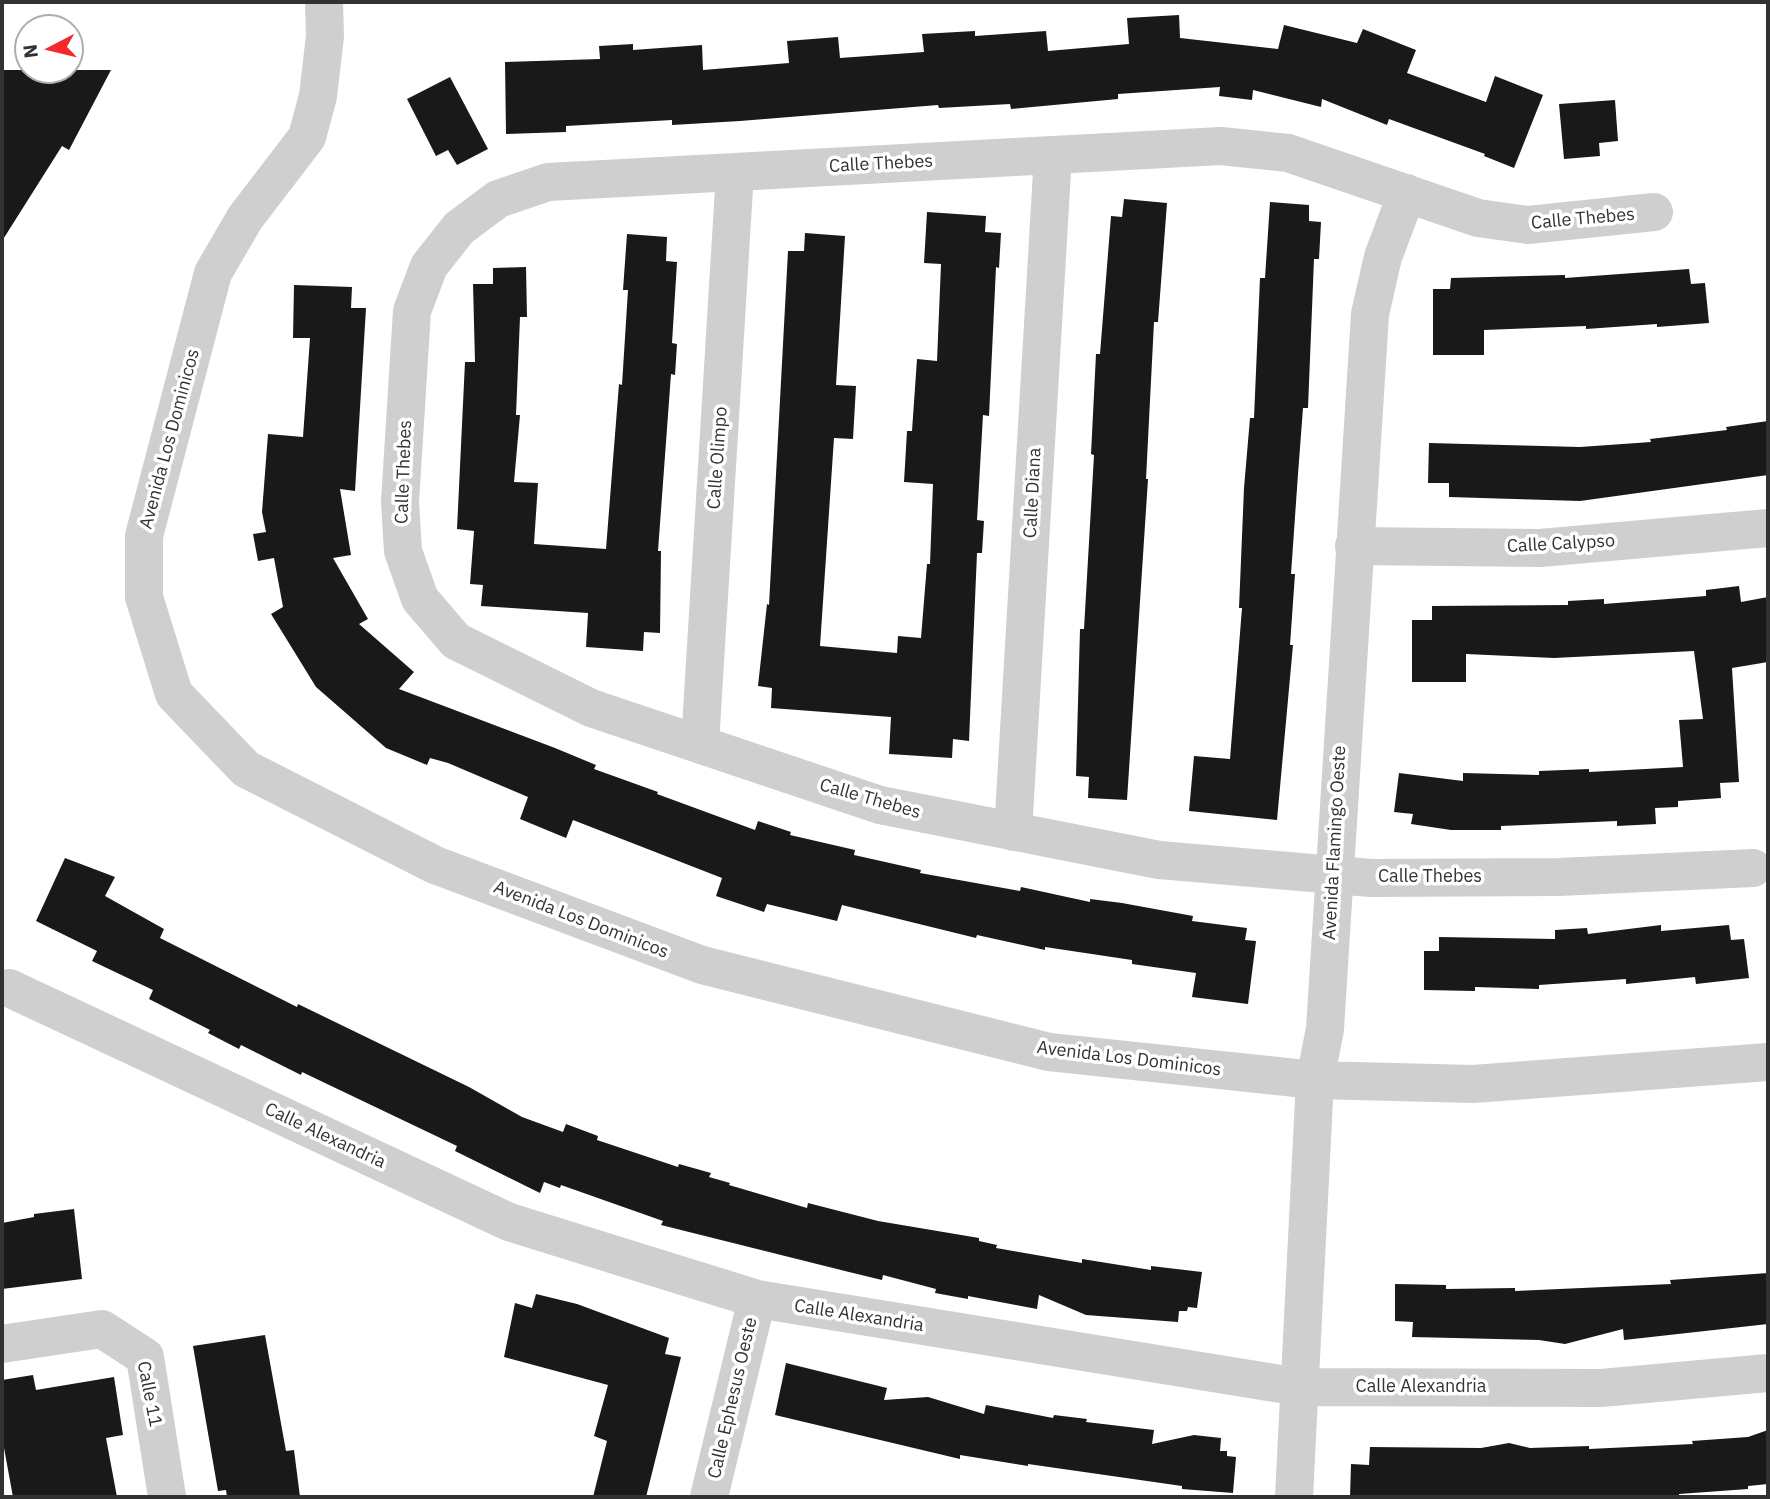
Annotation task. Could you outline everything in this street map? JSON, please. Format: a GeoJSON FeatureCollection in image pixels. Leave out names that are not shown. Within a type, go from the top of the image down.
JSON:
{"type":"FeatureCollection","features":[{"type":"Feature","properties":{"kind":"street","name":"Avenida Los Dominicos"},"geometry":{"type":"LineString","coordinates":[[324,2],[325,36],[318,96],[307,137],[245,218],[213,273],[144,536],[144,597],[174,694],[246,769],[435,865],[702,965],[1049,1052],[1315,1080],[1473,1084],[1768,1062]]}},
{"type":"Feature","properties":{"kind":"street","name":"Calle Thebes"},"geometry":{"type":"LineString","coordinates":[[1654,212],[1528,225],[1478,218],[1288,153],[1221,146],[548,182],[498,199],[459,228],[429,266],[412,311],[400,502],[403,551],[420,600],[456,641],[591,708],[880,805],[1159,860],[1333,875],[1559,877],[1753,868]]}},
{"type":"Feature","properties":{"kind":"street","name":"Calle Diana"},"geometry":{"type":"LineString","coordinates":[[1013,832],[1053,155]]}},
{"type":"Feature","properties":{"kind":"street","name":"Calle Olimpo"},"geometry":{"type":"LineString","coordinates":[[700,744],[736,172]]}},
{"type":"Feature","properties":{"kind":"street","name":"Avenida Flamingo Oeste"},"geometry":{"type":"LineString","coordinates":[[1294,1497],[1315,1080],[1325,1029],[1370,314],[1384,257],[1407,194]]}},
{"type":"Feature","properties":{"kind":"street","name":"Calle Calypso"},"geometry":{"type":"LineString","coordinates":[[1354,546],[1540,548],[1768,528]]}},
{"type":"Feature","properties":{"kind":"street","name":"Calle Alexandria"},"geometry":{"type":"LineString","coordinates":[[9,988],[509,1222],[757,1299],[1299,1387],[1601,1388],[1768,1373]]}},
{"type":"Feature","properties":{"kind":"street","name":"Calle Ephesus Oeste"},"geometry":{"type":"LineString","coordinates":[[709,1497],[757,1299]]}},
{"type":"Feature","properties":{"kind":"street","name":"Calle 11"},"geometry":{"type":"LineString","coordinates":[[2,1344],[102,1329],[145,1357],[167,1497]]}},
{"type":"Feature","properties":{"kind":"building"},"geometry":{"type":"Polygon","coordinates":[[[1179,15],[1180,38],[1278,49],[1284,25],[1357,43],[1363,29],[1416,50],[1407,73],[1486,102],[1495,76],[1543,95],[1514,168],[1484,156],[1485,154],[1389,119],[1387,125],[1322,99],[1321,107],[1253,90],[1252,100],[1219,96],[1220,87],[1118,94],[1118,99],[1011,109],[1010,104],[939,108],[938,105],[672,125],[672,120],[566,126],[566,132],[506,134],[505,62],[600,59],[599,46],[633,44],[633,50],[702,45],[703,70],[789,63],[787,41],[838,37],[840,58],[924,52],[922,34],[975,31],[975,36],[1046,31],[1048,51],[1129,44],[1127,18],[1179,15]]]}},
{"type":"Feature","properties":{"kind":"building"},"geometry":{"type":"Polygon","coordinates":[[[2,70],[14,70],[14,84],[84,84],[84,70],[111,70],[69,150],[62,146],[2,241],[2,70]]]}},
{"type":"Feature","properties":{"kind":"building"},"geometry":{"type":"Polygon","coordinates":[[[450,77],[488,149],[457,165],[448,150],[436,156],[407,99],[450,77]]]}},
{"type":"Feature","properties":{"kind":"building"},"geometry":{"type":"Polygon","coordinates":[[[1615,100],[1618,141],[1599,143],[1600,156],[1564,159],[1559,104],[1615,100]]]}},
{"type":"Feature","properties":{"kind":"building"},"geometry":{"type":"Polygon","coordinates":[[[1124,199],[1167,203],[1158,322],[1154,322],[1148,479],[1127,800],[1088,798],[1089,777],[1076,776],[1080,629],[1084,629],[1094,455],[1091,454],[1096,354],[1100,354],[1111,216],[1122,217],[1124,199]]]}},
{"type":"Feature","properties":{"kind":"building"},"geometry":{"type":"Polygon","coordinates":[[[1270,202],[1309,205],[1309,221],[1321,222],[1319,259],[1314,259],[1308,408],[1303,408],[1298,474],[1291,574],[1295,574],[1290,645],[1293,645],[1277,820],[1189,811],[1194,756],[1230,759],[1242,608],[1239,608],[1244,488],[1250,418],[1254,418],[1260,278],[1265,278],[1270,202]]]}},
{"type":"Feature","properties":{"kind":"building"},"geometry":{"type":"Polygon","coordinates":[[[927,212],[986,216],[985,232],[1001,233],[999,268],[996,267],[989,416],[983,415],[977,520],[984,521],[982,553],[977,553],[969,741],[953,739],[952,758],[889,754],[891,717],[771,708],[772,688],[758,686],[767,604],[769,605],[788,251],[804,251],[805,233],[845,236],[836,385],[856,386],[853,439],[834,438],[820,646],[897,653],[898,636],[921,638],[927,564],[930,564],[933,484],[904,482],[907,431],[912,431],[917,359],[937,361],[941,264],[924,263],[927,212]]]}},
{"type":"Feature","properties":{"kind":"building"},"geometry":{"type":"Polygon","coordinates":[[[627,234],[667,237],[666,261],[677,262],[672,343],[677,344],[675,375],[671,374],[658,551],[661,551],[660,633],[644,632],[643,651],[586,647],[588,613],[481,606],[483,585],[470,584],[474,531],[457,529],[465,362],[475,362],[473,284],[493,284],[493,268],[526,267],[527,317],[520,317],[516,415],[520,415],[514,482],[538,483],[534,544],[606,549],[619,384],[622,385],[628,290],[623,290],[627,234]]]}},
{"type":"Feature","properties":{"kind":"building"},"geometry":{"type":"Polygon","coordinates":[[[1689,269],[1691,284],[1705,283],[1709,323],[1657,327],[1657,324],[1586,329],[1586,326],[1484,330],[1484,355],[1433,355],[1433,289],[1450,289],[1451,278],[1565,275],[1565,278],[1689,269]]]}},
{"type":"Feature","properties":{"kind":"building"},"geometry":{"type":"Polygon","coordinates":[[[294,285],[352,287],[351,308],[366,308],[355,491],[340,489],[351,555],[333,558],[368,619],[359,624],[414,672],[399,689],[555,748],[596,765],[594,769],[658,792],[657,794],[755,830],[758,821],[791,832],[790,835],[855,850],[854,855],[921,870],[920,873],[1020,891],[1021,887],[1090,902],[1090,899],[1122,903],[1193,916],[1192,921],[1247,928],[1245,940],[1256,941],[1248,1004],[1192,997],[1196,973],[1132,964],[1132,960],[1045,947],[1045,950],[977,935],[976,938],[842,905],[837,921],[767,904],[764,912],[716,896],[722,878],[573,820],[566,838],[520,819],[528,797],[448,763],[430,758],[427,765],[386,748],[316,687],[271,614],[283,607],[274,558],[258,561],[253,534],[266,532],[262,512],[268,434],[303,437],[310,338],[293,338],[294,285]]]}},
{"type":"Feature","properties":{"kind":"building"},"geometry":{"type":"Polygon","coordinates":[[[1768,421],[1768,475],[1580,501],[1449,497],[1449,483],[1428,483],[1429,443],[1580,447],[1651,442],[1650,439],[1727,430],[1726,427],[1768,421]]]}},
{"type":"Feature","properties":{"kind":"building"},"geometry":{"type":"Polygon","coordinates":[[[1739,586],[1741,602],[1768,597],[1768,662],[1732,668],[1739,782],[1720,783],[1721,798],[1678,801],[1678,807],[1655,808],[1656,824],[1617,826],[1617,821],[1501,826],[1501,830],[1451,830],[1411,824],[1413,814],[1394,812],[1399,773],[1463,781],[1463,773],[1539,775],[1539,771],[1589,769],[1589,772],[1683,767],[1679,720],[1703,719],[1694,651],[1554,658],[1466,654],[1466,682],[1412,682],[1412,620],[1432,620],[1432,606],[1568,605],[1568,601],[1604,599],[1604,604],[1706,596],[1706,590],[1739,586]]]}},
{"type":"Feature","properties":{"kind":"building"},"geometry":{"type":"Polygon","coordinates":[[[65,858],[115,877],[105,896],[164,929],[160,938],[297,1007],[298,1004],[469,1087],[522,1117],[563,1132],[566,1124],[598,1136],[597,1140],[678,1167],[679,1164],[711,1173],[709,1177],[730,1183],[729,1185],[807,1208],[808,1203],[878,1221],[979,1238],[979,1241],[997,1245],[996,1248],[1082,1263],[1082,1259],[1151,1270],[1151,1266],[1202,1272],[1197,1308],[1188,1307],[1187,1311],[1179,1311],[1178,1322],[1086,1315],[1039,1295],[1037,1309],[968,1296],[968,1299],[935,1293],[936,1289],[883,1275],[882,1280],[661,1225],[663,1221],[561,1185],[560,1188],[544,1182],[540,1193],[455,1151],[457,1146],[302,1072],[301,1075],[241,1045],[239,1049],[208,1033],[210,1030],[149,999],[153,990],[92,961],[97,951],[36,921],[65,858]]]}},
{"type":"Feature","properties":{"kind":"building"},"geometry":{"type":"Polygon","coordinates":[[[1661,925],[1661,931],[1729,925],[1731,940],[1744,939],[1749,978],[1696,984],[1695,977],[1626,984],[1626,979],[1539,985],[1539,989],[1475,987],[1475,991],[1424,990],[1424,951],[1439,951],[1439,937],[1555,939],[1555,930],[1587,928],[1588,934],[1661,925]]]}},
{"type":"Feature","properties":{"kind":"building"},"geometry":{"type":"Polygon","coordinates":[[[74,1209],[82,1279],[2,1289],[2,1223],[34,1217],[34,1214],[74,1209]]]}},
{"type":"Feature","properties":{"kind":"building"},"geometry":{"type":"Polygon","coordinates":[[[1768,1273],[1768,1324],[1624,1340],[1623,1329],[1565,1344],[1539,1340],[1412,1337],[1413,1322],[1395,1321],[1395,1284],[1446,1285],[1446,1289],[1515,1288],[1515,1291],[1671,1284],[1670,1280],[1768,1273]]]}},
{"type":"Feature","properties":{"kind":"building"},"geometry":{"type":"Polygon","coordinates":[[[536,1294],[577,1304],[669,1338],[665,1354],[681,1357],[646,1497],[593,1497],[607,1441],[594,1436],[608,1385],[504,1357],[515,1303],[532,1308],[536,1294]]]}},
{"type":"Feature","properties":{"kind":"building"},"geometry":{"type":"Polygon","coordinates":[[[265,1335],[286,1451],[294,1450],[300,1497],[227,1497],[226,1490],[218,1491],[193,1346],[265,1335]]]}},
{"type":"Feature","properties":{"kind":"building"},"geometry":{"type":"Polygon","coordinates":[[[786,1363],[887,1388],[884,1400],[928,1397],[984,1414],[986,1405],[1053,1418],[1054,1415],[1087,1419],[1086,1422],[1154,1430],[1152,1444],[1194,1435],[1221,1438],[1220,1451],[1227,1451],[1227,1456],[1236,1457],[1233,1493],[1182,1489],[1182,1486],[960,1455],[960,1459],[775,1415],[786,1363]]]}},
{"type":"Feature","properties":{"kind":"building"},"geometry":{"type":"Polygon","coordinates":[[[33,1375],[36,1390],[114,1377],[123,1435],[106,1438],[117,1497],[13,1497],[2,1437],[2,1380],[33,1375]]]}},
{"type":"Feature","properties":{"kind":"building"},"geometry":{"type":"Polygon","coordinates":[[[1768,1430],[1768,1484],[1748,1486],[1748,1489],[1679,1494],[1679,1497],[1350,1497],[1351,1464],[1369,1465],[1370,1447],[1481,1448],[1509,1443],[1530,1448],[1589,1446],[1589,1449],[1693,1444],[1692,1441],[1748,1437],[1768,1430]]]}}]}
